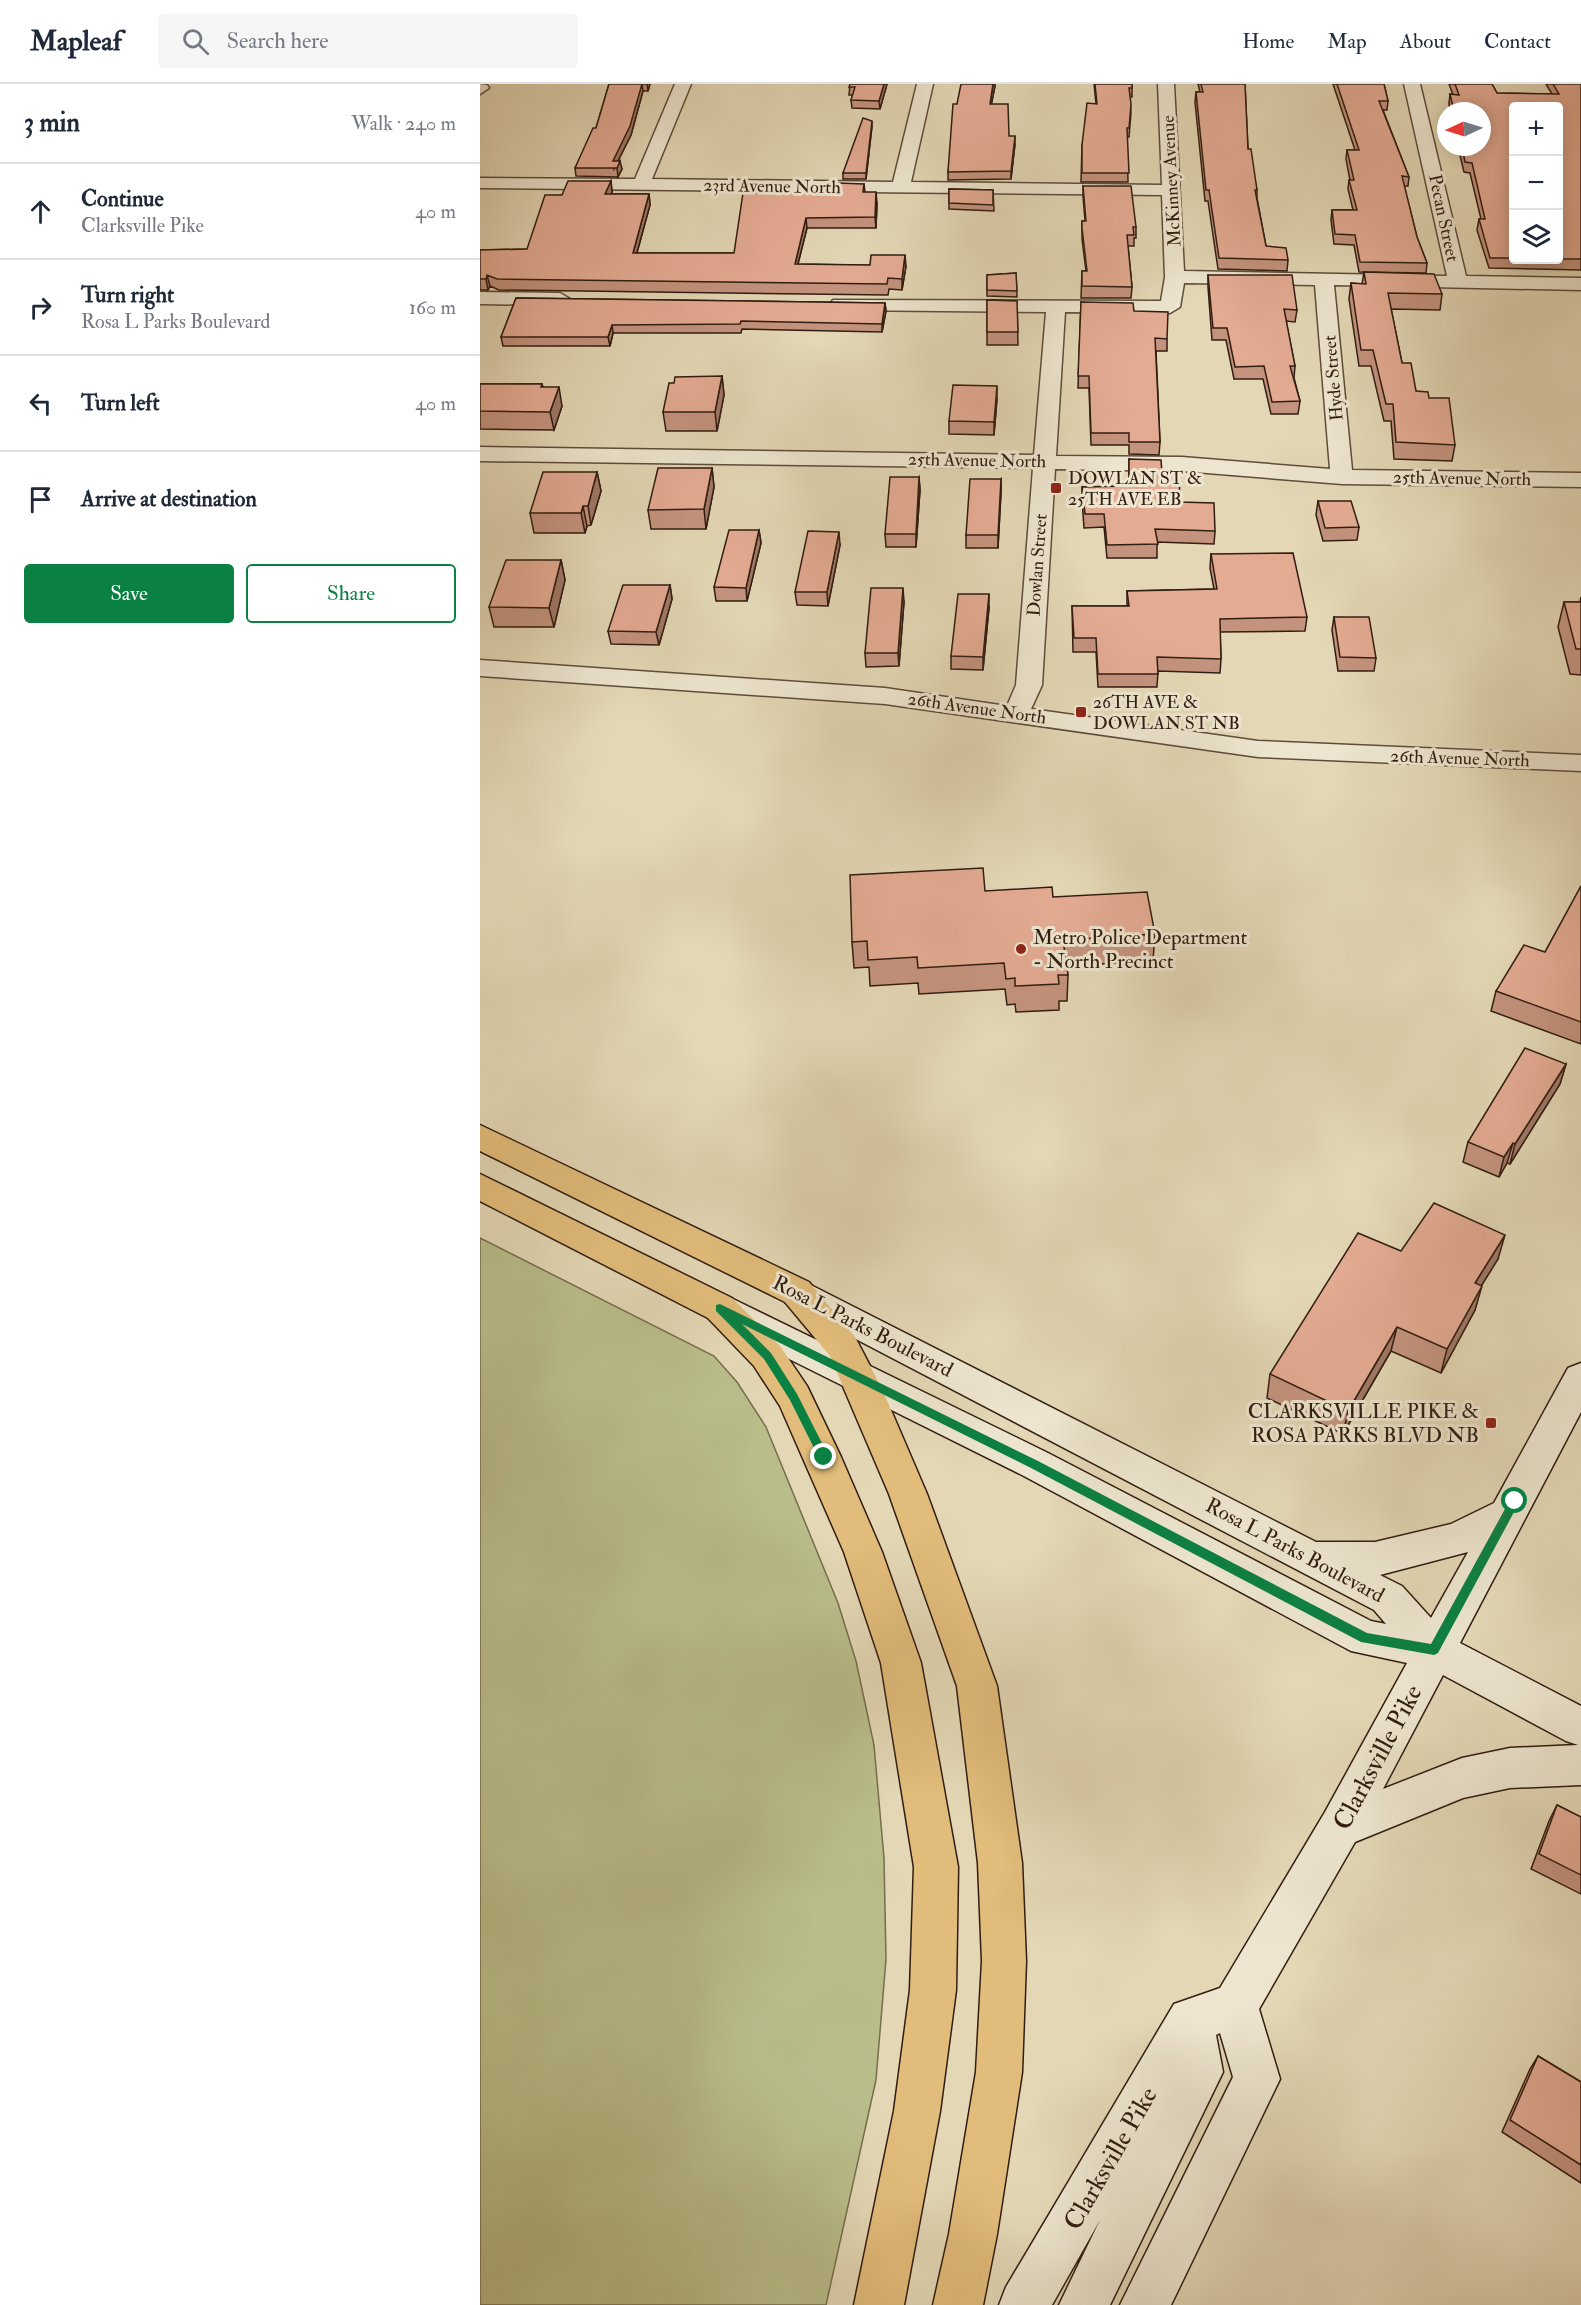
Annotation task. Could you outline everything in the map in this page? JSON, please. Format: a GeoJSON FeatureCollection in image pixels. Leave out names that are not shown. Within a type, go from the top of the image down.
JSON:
{"type":"FeatureCollection","features":[{"type":"Feature","properties":{"kind":"main road","name":"Rosa L Parks Boulevard"},"geometry":{"type":"LineString","coordinates":[[480,1137],[797,1292]]}},
{"type":"Feature","properties":{"kind":"main road"},"geometry":{"type":"LineString","coordinates":[[480,1186],[720,1308],[767,1356],[794,1397],[824,1457],[863,1552],[901,1663],[936,1867],[933,1990],[917,2111],[879,2305]]}},
{"type":"Feature","properties":{"kind":"main road"},"geometry":{"type":"LineString","coordinates":[[797,1292],[843,1347],[857,1374],[908,1494],[977,1686],[1000,1863],[1004,1961],[999,2072],[973,2234],[958,2305]]}},
{"type":"Feature","properties":{"kind":"street"},"geometry":{"type":"LineString","coordinates":[[641,185],[683,84]]}},
{"type":"Feature","properties":{"kind":"street"},"geometry":{"type":"LineString","coordinates":[[901,188],[925,84]]}},
{"type":"Feature","properties":{"kind":"street","name":"McKinney Avenue"},"geometry":{"type":"LineString","coordinates":[[1056,307],[1170,307],[1175,278],[1166,84]]}},
{"type":"Feature","properties":{"kind":"street","name":"Pecan Street"},"geometry":{"type":"LineString","coordinates":[[1412,84],[1458,282]]}},
{"type":"Feature","properties":{"kind":"street","name":"23rd Avenue North"},"geometry":{"type":"LineString","coordinates":[[480,183],[1171,190]]}},
{"type":"Feature","properties":{"kind":"street"},"geometry":{"type":"LineString","coordinates":[[1175,278],[1581,284]]}},
{"type":"Feature","properties":{"kind":"street","name":"Hyde Street"},"geometry":{"type":"LineString","coordinates":[[1324,280],[1342,477]]}},
{"type":"Feature","properties":{"kind":"street"},"geometry":{"type":"LineString","coordinates":[[480,298],[575,300]]}},
{"type":"Feature","properties":{"kind":"street"},"geometry":{"type":"LineString","coordinates":[[822,304],[1056,307]]}},
{"type":"Feature","properties":{"kind":"street","name":"Dowlan Street"},"geometry":{"type":"LineString","coordinates":[[1016,713],[1029,685],[1056,307]]}},
{"type":"Feature","properties":{"kind":"street","name":"25th Avenue North"},"geometry":{"type":"LineString","coordinates":[[480,454],[1045,461],[1190,465],[1342,477],[1581,480]]}},
{"type":"Feature","properties":{"kind":"street","name":"26th Avenue North"},"geometry":{"type":"LineString","coordinates":[[480,668],[885,696],[1258,749],[1581,763]]}},
{"type":"Feature","properties":{"kind":"street","name":"Rosa L Parks Boulevard"},"geometry":{"type":"LineString","coordinates":[[797,1292],[1388,1598],[1434,1650]]}},
{"type":"Feature","properties":{"kind":"street"},"geometry":{"type":"LineString","coordinates":[[720,1308],[857,1374],[1365,1638],[1434,1650],[1581,1728]]}},
{"type":"Feature","properties":{"kind":"street","name":"Clarksville Pike"},"geometry":{"type":"LineString","coordinates":[[1235,2006],[1340,1827],[1581,1378]]}},
{"type":"Feature","properties":{"kind":"street"},"geometry":{"type":"LineString","coordinates":[[1313,1558],[1376,1559],[1457,1539],[1507,1515]]}},
{"type":"Feature","properties":{"kind":"street"},"geometry":{"type":"LineString","coordinates":[[1340,1827],[1479,1774],[1510,1768],[1581,1766]]}},
{"type":"Feature","properties":{"kind":"street"},"geometry":{"type":"LineString","coordinates":[[1084,2305],[1200,2072],[1190,2020],[1235,2006],[1257,2079],[1145,2305]]}},
{"type":"Feature","properties":{"kind":"street","name":"Clarksville Pike"},"geometry":{"type":"LineString","coordinates":[[1024,2305],[1190,2020]]}},
{"type":"Feature","properties":{"kind":"green space"},"geometry":{"type":"Polygon","coordinates":[[[480,1238],[714,1356],[737,1382],[766,1427],[838,1603],[856,1661],[874,1745],[884,1858],[886,1959],[876,2080],[826,2305],[480,2305],[480,1238]]]}},
{"type":"Feature","properties":{"kind":"building"},"geometry":{"type":"Polygon","coordinates":[[[609,84],[642,84],[630,126],[613,161],[620,161],[617,168],[575,168],[593,128],[596,128],[609,84]]]}},
{"type":"Feature","properties":{"kind":"building"},"geometry":{"type":"Polygon","coordinates":[[[850,84],[884,84],[879,101],[851,100],[855,87],[849,87],[850,84]]]}},
{"type":"Feature","properties":{"kind":"building"},"geometry":{"type":"Polygon","coordinates":[[[961,84],[993,84],[990,104],[1008,104],[1009,136],[1015,136],[1011,171],[948,172],[953,104],[957,104],[961,84]]]}},
{"type":"Feature","properties":{"kind":"building"},"geometry":{"type":"Polygon","coordinates":[[[1095,84],[1132,84],[1132,88],[1129,88],[1131,104],[1129,128],[1127,128],[1129,173],[1082,173],[1082,145],[1087,103],[1097,104],[1095,84]]]}},
{"type":"Feature","properties":{"kind":"building"},"geometry":{"type":"Polygon","coordinates":[[[1201,84],[1245,84],[1248,149],[1251,149],[1257,190],[1255,190],[1266,246],[1286,248],[1288,260],[1219,258],[1209,190],[1206,190],[1196,92],[1203,92],[1201,84]]]}},
{"type":"Feature","properties":{"kind":"building"},"geometry":{"type":"Polygon","coordinates":[[[1337,84],[1384,84],[1388,101],[1379,101],[1409,177],[1402,176],[1417,237],[1427,263],[1360,262],[1355,235],[1335,234],[1332,210],[1357,210],[1349,180],[1354,180],[1347,150],[1359,150],[1337,84]]]}},
{"type":"Feature","properties":{"kind":"building"},"geometry":{"type":"Polygon","coordinates":[[[1455,84],[1492,84],[1497,93],[1559,94],[1553,84],[1581,84],[1581,259],[1563,259],[1563,102],[1509,102],[1509,258],[1490,258],[1479,219],[1485,219],[1472,163],[1465,162],[1464,156],[1491,156],[1491,102],[1452,102],[1450,94],[1459,95],[1455,84]]]}},
{"type":"Feature","properties":{"kind":"building"},"geometry":{"type":"Polygon","coordinates":[[[863,118],[872,121],[866,173],[843,173],[863,118]]]}},
{"type":"Feature","properties":{"kind":"building"},"geometry":{"type":"Polygon","coordinates":[[[568,181],[611,181],[605,194],[649,194],[633,253],[734,253],[743,193],[834,192],[837,183],[864,184],[863,192],[876,192],[875,217],[806,218],[795,264],[870,265],[871,255],[905,255],[902,279],[888,278],[887,284],[497,279],[487,275],[486,279],[480,279],[480,250],[527,249],[545,195],[562,195],[568,181]]]}},
{"type":"Feature","properties":{"kind":"building"},"geometry":{"type":"Polygon","coordinates":[[[1083,186],[1131,186],[1136,227],[1133,227],[1134,235],[1127,235],[1132,287],[1082,286],[1082,271],[1087,271],[1082,228],[1082,221],[1086,221],[1083,186]]]}},
{"type":"Feature","properties":{"kind":"building"},"geometry":{"type":"Polygon","coordinates":[[[949,189],[993,190],[993,205],[949,203],[949,189]]]}},
{"type":"Feature","properties":{"kind":"building"},"geometry":{"type":"Polygon","coordinates":[[[1364,272],[1434,274],[1442,294],[1388,293],[1402,363],[1411,363],[1416,391],[1428,392],[1429,398],[1449,398],[1455,445],[1396,442],[1393,404],[1386,404],[1373,350],[1361,350],[1351,283],[1366,284],[1364,272]]]}},
{"type":"Feature","properties":{"kind":"building"},"geometry":{"type":"Polygon","coordinates":[[[1016,273],[1017,291],[987,290],[987,275],[1016,273]]]}},
{"type":"Feature","properties":{"kind":"building"},"geometry":{"type":"Polygon","coordinates":[[[1208,275],[1292,275],[1297,310],[1284,309],[1295,366],[1290,366],[1300,401],[1272,402],[1264,366],[1235,367],[1227,328],[1213,328],[1208,275]]]}},
{"type":"Feature","properties":{"kind":"building"},"geometry":{"type":"Polygon","coordinates":[[[516,298],[885,303],[882,324],[741,321],[740,324],[612,325],[608,337],[501,337],[516,298]]]}},
{"type":"Feature","properties":{"kind":"building"},"geometry":{"type":"Polygon","coordinates":[[[987,300],[1017,301],[1018,332],[987,332],[987,300]]]}},
{"type":"Feature","properties":{"kind":"building"},"geometry":{"type":"Polygon","coordinates":[[[1081,302],[1133,303],[1134,311],[1168,312],[1167,339],[1155,338],[1160,442],[1129,442],[1129,433],[1091,433],[1089,376],[1078,376],[1081,302]]]}},
{"type":"Feature","properties":{"kind":"building"},"geometry":{"type":"Polygon","coordinates":[[[722,376],[715,412],[663,412],[669,383],[674,383],[675,377],[722,376]]]}},
{"type":"Feature","properties":{"kind":"building"},"geometry":{"type":"Polygon","coordinates":[[[480,384],[542,384],[541,387],[559,387],[550,412],[480,411],[480,384]]]}},
{"type":"Feature","properties":{"kind":"building"},"geometry":{"type":"Polygon","coordinates":[[[953,385],[997,386],[994,422],[949,421],[953,385]]]}},
{"type":"Feature","properties":{"kind":"building"},"geometry":{"type":"Polygon","coordinates":[[[1129,459],[1161,460],[1162,473],[1179,473],[1180,502],[1214,503],[1215,531],[1155,529],[1158,544],[1107,545],[1104,514],[1085,514],[1082,487],[1129,486],[1129,459]]]}},
{"type":"Feature","properties":{"kind":"building"},"geometry":{"type":"Polygon","coordinates":[[[658,468],[712,468],[704,509],[648,510],[658,468]]]}},
{"type":"Feature","properties":{"kind":"building"},"geometry":{"type":"Polygon","coordinates":[[[543,472],[597,472],[588,506],[583,506],[581,513],[530,513],[543,472]]]}},
{"type":"Feature","properties":{"kind":"building"},"geometry":{"type":"Polygon","coordinates":[[[890,477],[919,477],[916,534],[885,534],[890,477]]]}},
{"type":"Feature","properties":{"kind":"building"},"geometry":{"type":"Polygon","coordinates":[[[970,479],[1001,479],[998,535],[966,535],[970,479]]]}},
{"type":"Feature","properties":{"kind":"building"},"geometry":{"type":"Polygon","coordinates":[[[1318,501],[1351,501],[1359,527],[1325,528],[1318,501]]]}},
{"type":"Feature","properties":{"kind":"building"},"geometry":{"type":"Polygon","coordinates":[[[729,530],[759,530],[746,588],[714,587],[729,530]]]}},
{"type":"Feature","properties":{"kind":"building"},"geometry":{"type":"Polygon","coordinates":[[[808,531],[839,532],[827,592],[795,592],[808,531]]]}},
{"type":"Feature","properties":{"kind":"building"},"geometry":{"type":"Polygon","coordinates":[[[1293,553],[1307,617],[1220,619],[1221,659],[1157,657],[1158,674],[1098,674],[1096,638],[1074,638],[1072,606],[1129,606],[1127,591],[1217,589],[1211,554],[1293,553]]]}},
{"type":"Feature","properties":{"kind":"building"},"geometry":{"type":"Polygon","coordinates":[[[506,560],[561,560],[549,608],[489,607],[506,560]]]}},
{"type":"Feature","properties":{"kind":"building"},"geometry":{"type":"Polygon","coordinates":[[[623,585],[670,585],[656,632],[608,631],[623,585]]]}},
{"type":"Feature","properties":{"kind":"building"},"geometry":{"type":"Polygon","coordinates":[[[871,588],[903,588],[898,653],[865,653],[871,588]]]}},
{"type":"Feature","properties":{"kind":"building"},"geometry":{"type":"Polygon","coordinates":[[[958,594],[989,594],[983,657],[951,656],[958,594]]]}},
{"type":"Feature","properties":{"kind":"building"},"geometry":{"type":"Polygon","coordinates":[[[1564,602],[1581,602],[1581,649],[1576,649],[1564,602]]]}},
{"type":"Feature","properties":{"kind":"building"},"geometry":{"type":"Polygon","coordinates":[[[1334,617],[1369,617],[1376,658],[1340,657],[1334,617]]]}},
{"type":"Feature","properties":{"kind":"building"},"geometry":{"type":"Polygon","coordinates":[[[983,868],[985,891],[1052,887],[1053,897],[1147,892],[1155,934],[1063,940],[1068,975],[1058,975],[1059,984],[1015,986],[1015,978],[1006,979],[1004,963],[918,968],[917,957],[868,960],[867,941],[852,942],[850,875],[983,868]]]}},
{"type":"Feature","properties":{"kind":"building"},"geometry":{"type":"Polygon","coordinates":[[[1581,886],[1581,1022],[1496,991],[1524,945],[1545,952],[1581,886]]]}},
{"type":"Feature","properties":{"kind":"building"},"geometry":{"type":"Polygon","coordinates":[[[1525,1048],[1566,1064],[1515,1144],[1513,1143],[1504,1157],[1468,1142],[1525,1048]]]}},
{"type":"Feature","properties":{"kind":"building"},"geometry":{"type":"Polygon","coordinates":[[[1434,1203],[1505,1235],[1475,1283],[1482,1286],[1447,1349],[1397,1327],[1348,1411],[1270,1374],[1358,1233],[1401,1251],[1434,1203]]]}},
{"type":"Feature","properties":{"kind":"building"},"geometry":{"type":"Polygon","coordinates":[[[1557,1805],[1581,1817],[1581,1875],[1539,1854],[1557,1805]]]}},
{"type":"Feature","properties":{"kind":"building"},"geometry":{"type":"Polygon","coordinates":[[[1538,2056],[1581,2082],[1581,2165],[1510,2120],[1538,2056]]]}},
{"type":"Feature","properties":{"kind":"place","name":"DOWLAN ST & 25TH AVE EB"},"geometry":{"type":"Point","coordinates":[1056,488]}},
{"type":"Feature","properties":{"kind":"place","name":"26TH AVE & DOWLAN ST NB"},"geometry":{"type":"Point","coordinates":[1081,712]}},
{"type":"Feature","properties":{"kind":"place","name":"Metro Police Department - North Precinct"},"geometry":{"type":"Point","coordinates":[1021,949]}},
{"type":"Feature","properties":{"kind":"place","name":"CLARKSVILLE PIKE & ROSA PARKS BLVD NB"},"geometry":{"type":"Point","coordinates":[1491,1423]}},
{"type":"Feature","properties":{"kind":"route"},"geometry":{"type":"LineString","coordinates":[[824,1457],[794,1397],[767,1356],[720,1308],[1035,1464],[1365,1638],[1434,1650],[1515,1501]]}}]}
